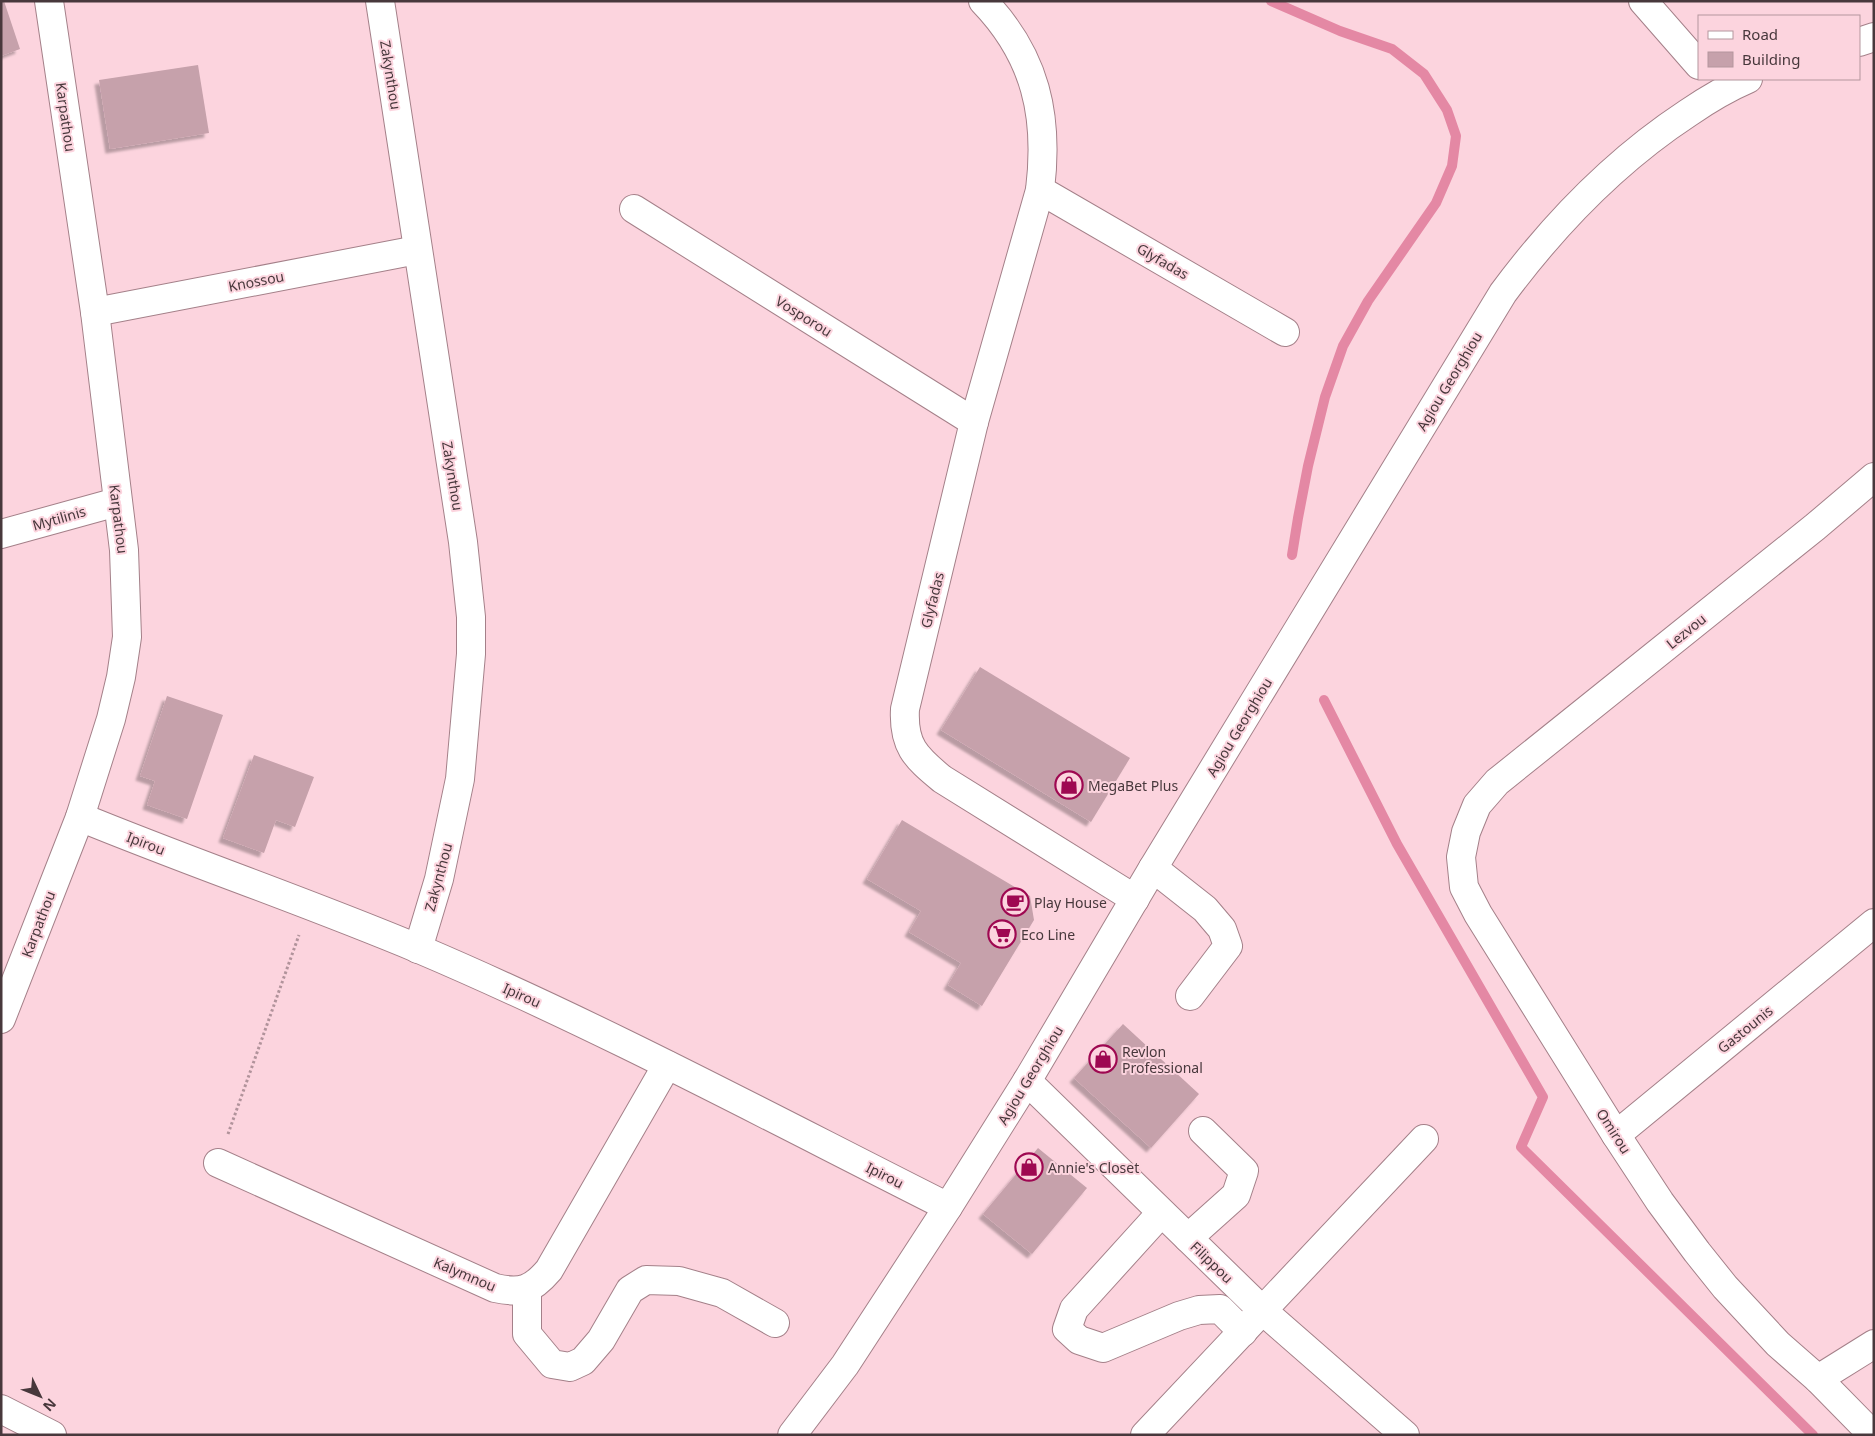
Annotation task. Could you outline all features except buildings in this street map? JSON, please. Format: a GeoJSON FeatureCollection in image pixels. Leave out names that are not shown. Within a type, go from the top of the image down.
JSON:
{"type":"FeatureCollection","features":[{"type":"Feature","properties":{"kind":"street","name":"Karpathou"},"geometry":{"type":"LineString","coordinates":[[1,1019],[80,817],[112,719],[127,637],[124,550],[95,312],[49,1]]}},
{"type":"Feature","properties":{"kind":"street","name":"Zakynthou"},"geometry":{"type":"LineString","coordinates":[[380,1],[417,250],[464,542],[471,635],[469,687],[456,798],[439,879],[418,949]]}},
{"type":"Feature","properties":{"kind":"street","name":"Glyfadas"},"geometry":{"type":"LineString","coordinates":[[983,1],[1008,29],[1026,61],[1037,96],[1042,156],[1040,190],[974,422],[905,709],[904,725],[908,741],[915,755],[942,779],[1135,899]]}},
{"type":"Feature","properties":{"kind":"street"},"geometry":{"type":"LineString","coordinates":[[1643,1],[1698,64]]}},
{"type":"Feature","properties":{"kind":"street"},"geometry":{"type":"LineString","coordinates":[[1860,42],[1874,37]]}},
{"type":"Feature","properties":{"kind":"street","name":"Agiou Georghiou"},"geometry":{"type":"LineString","coordinates":[[792,1435],[846,1365],[1027,1081],[1153,868],[1503,293],[1552,230],[1600,182],[1717,85],[1743,80]]}},
{"type":"Feature","properties":{"kind":"street","name":"Glyfadas"},"geometry":{"type":"LineString","coordinates":[[1040,190],[1285,332]]}},
{"type":"Feature","properties":{"kind":"street","name":"Vosporou"},"geometry":{"type":"LineString","coordinates":[[634,209],[974,422]]}},
{"type":"Feature","properties":{"kind":"street","name":"Knossou"},"geometry":{"type":"LineString","coordinates":[[95,312],[417,250]]}},
{"type":"Feature","properties":{"kind":"street","name":"Lezvou"},"geometry":{"type":"LineString","coordinates":[[1497,782],[1815,527],[1874,477]]}},
{"type":"Feature","properties":{"kind":"street","name":"Mytilinis"},"geometry":{"type":"LineString","coordinates":[[1,534],[117,502]]}},
{"type":"Feature","properties":{"kind":"street","name":"Omirou"},"geometry":{"type":"LineString","coordinates":[[1497,782],[1477,805],[1466,832],[1461,857],[1464,887],[1478,914],[1660,1202],[1725,1286],[1778,1344],[1818,1379],[1873,1435]]}},
{"type":"Feature","properties":{"kind":"street","name":"Ipirou"},"geometry":{"type":"LineString","coordinates":[[80,817],[418,949],[599,1030],[948,1207]]}},
{"type":"Feature","properties":{"kind":"street"},"geometry":{"type":"LineString","coordinates":[[1153,868],[1206,910],[1222,929],[1228,946],[1190,996]]}},
{"type":"Feature","properties":{"kind":"street","name":"Gastounis"},"geometry":{"type":"LineString","coordinates":[[1616,1135],[1874,924]]}},
{"type":"Feature","properties":{"kind":"street"},"geometry":{"type":"LineString","coordinates":[[667,1065],[549,1270],[534,1286],[526,1289],[527,1334],[552,1364],[570,1367],[583,1361],[601,1340],[630,1290],[646,1280],[679,1281],[722,1293],[776,1323]]}},
{"type":"Feature","properties":{"kind":"street","name":"Filippou"},"geometry":{"type":"LineString","coordinates":[[1027,1081],[1262,1311],[1405,1435]]}},
{"type":"Feature","properties":{"kind":"street"},"geometry":{"type":"LineString","coordinates":[[1188,1238],[1236,1195],[1244,1171],[1203,1131]]}},
{"type":"Feature","properties":{"kind":"street"},"geometry":{"type":"LineString","coordinates":[[1145,1435],[1424,1139]]}},
{"type":"Feature","properties":{"kind":"street","name":"Kalymnou"},"geometry":{"type":"LineString","coordinates":[[218,1163],[495,1288],[511,1291],[526,1289]]}},
{"type":"Feature","properties":{"kind":"street"},"geometry":{"type":"LineString","coordinates":[[1161,1213],[1074,1310],[1068,1329],[1079,1340],[1103,1348],[1178,1316],[1199,1310],[1220,1310],[1242,1332]]}},
{"type":"Feature","properties":{"kind":"street"},"geometry":{"type":"LineString","coordinates":[[1818,1379],[1874,1344]]}},
{"type":"Feature","properties":{"kind":"street"},"geometry":{"type":"LineString","coordinates":[[1,1409],[52,1435]]}},
{"type":"Feature","properties":{"kind":"path"},"geometry":{"type":"LineString","coordinates":[[218,1163],[309,906]]}},
{"type":"Feature","properties":{"kind":"waterway"},"geometry":{"type":"LineString","coordinates":[[1271,1],[1340,31],[1392,49],[1424,74],[1447,110],[1456,136],[1452,166],[1436,203],[1368,301],[1343,346],[1325,397],[1308,466],[1292,555]]}},
{"type":"Feature","properties":{"kind":"waterway"},"geometry":{"type":"LineString","coordinates":[[1324,700],[1397,844],[1543,1097],[1521,1147],[1813,1435]]}},
{"type":"Feature","properties":{"kind":"place","name":"MegaBet Plus"},"geometry":{"type":"Point","coordinates":[1069,785]}},
{"type":"Feature","properties":{"kind":"place","name":"Play House"},"geometry":{"type":"Point","coordinates":[1015,902]}},
{"type":"Feature","properties":{"kind":"place","name":"Eco Line"},"geometry":{"type":"Point","coordinates":[1002,934]}},
{"type":"Feature","properties":{"kind":"place","name":"Revlon Professional"},"geometry":{"type":"Point","coordinates":[1103,1059]}},
{"type":"Feature","properties":{"kind":"place","name":"Annie's Closet"},"geometry":{"type":"Point","coordinates":[1029,1167]}}]}
